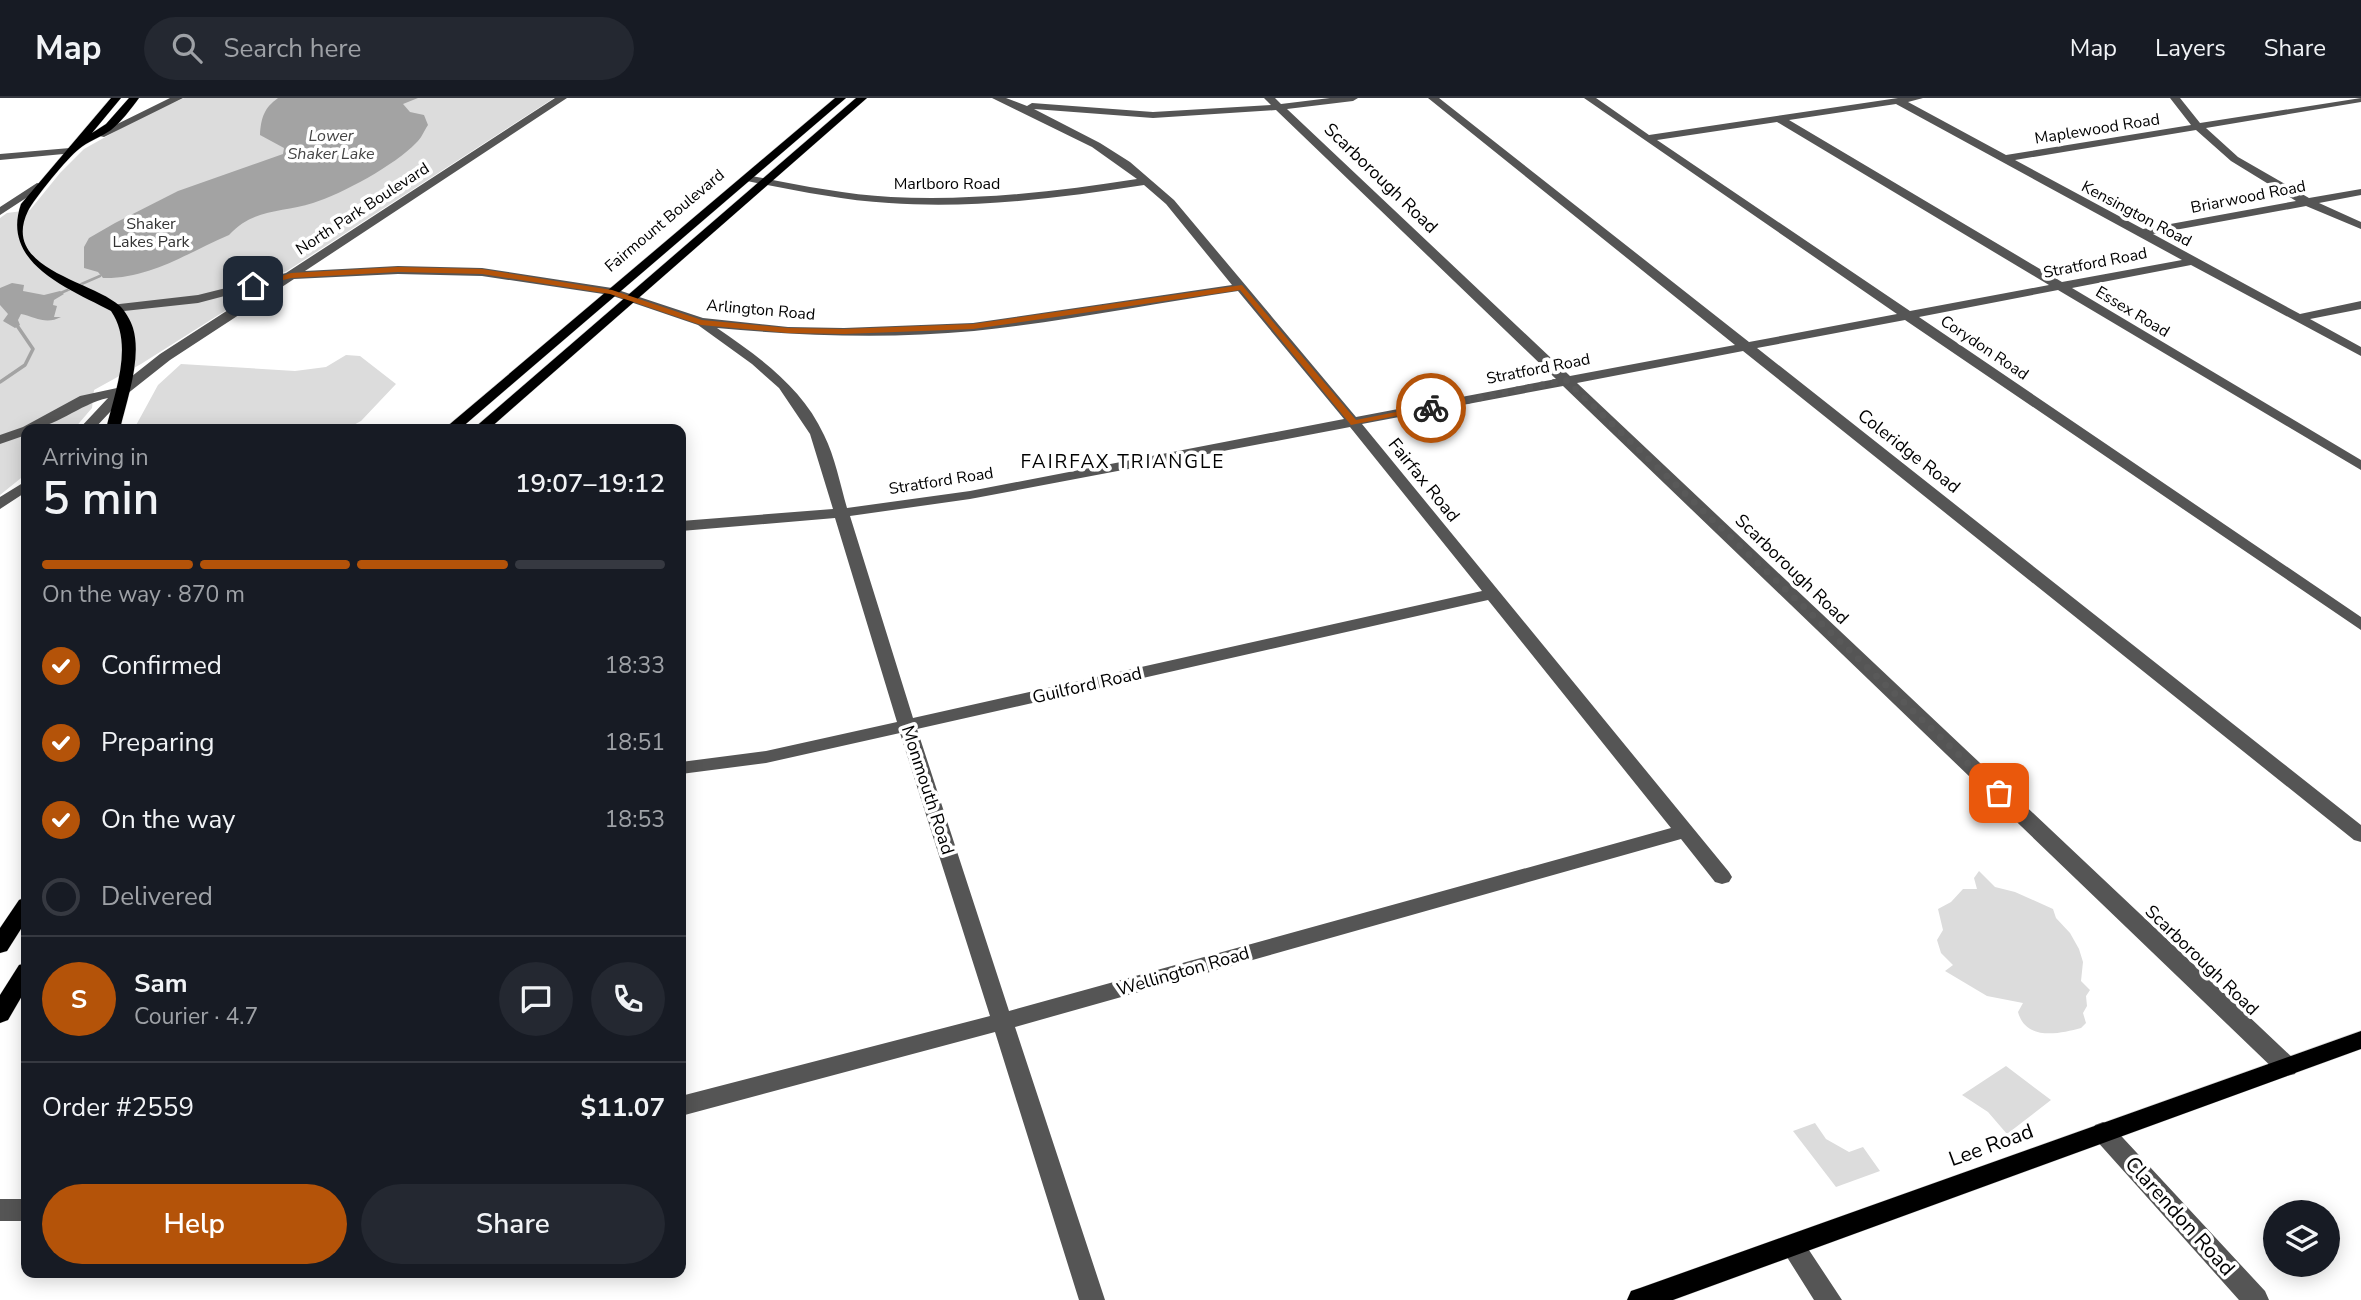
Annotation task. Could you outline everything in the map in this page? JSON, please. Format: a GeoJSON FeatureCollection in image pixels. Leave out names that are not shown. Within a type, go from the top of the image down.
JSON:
{"type":"FeatureCollection","features":[{"type":"Feature","properties":{"kind":"main road"},"geometry":{"type":"LineString","coordinates":[[114,424],[122,391],[128,333],[115,308],[26,257],[16,239],[19,217],[41,185],[116,98]]}},
{"type":"Feature","properties":{"kind":"main road"},"geometry":{"type":"LineString","coordinates":[[70,151],[100,135],[134,98]]}},
{"type":"Feature","properties":{"kind":"main road","name":"Fairmount Boulevard"},"geometry":{"type":"LineString","coordinates":[[457,424],[841,98]]}},
{"type":"Feature","properties":{"kind":"main road"},"geometry":{"type":"LineString","coordinates":[[486,424],[862,98]]}},
{"type":"Feature","properties":{"kind":"main road"},"geometry":{"type":"LineString","coordinates":[[105,110],[125,108]]}},
{"type":"Feature","properties":{"kind":"main road"},"geometry":{"type":"LineString","coordinates":[[0,945],[21,913]]}},
{"type":"Feature","properties":{"kind":"main road"},"geometry":{"type":"LineString","coordinates":[[0,1014],[21,979]]}},
{"type":"Feature","properties":{"kind":"main road","name":"Lee Road"},"geometry":{"type":"LineString","coordinates":[[1640,1300],[2361,1040]]}},
{"type":"Feature","properties":{"kind":"street"},"geometry":{"type":"LineString","coordinates":[[100,135],[178,98]]}},
{"type":"Feature","properties":{"kind":"street","name":"North Park Boulevard"},"geometry":{"type":"LineString","coordinates":[[91,424],[122,391],[165,357],[562,98]]}},
{"type":"Feature","properties":{"kind":"street"},"geometry":{"type":"LineString","coordinates":[[1001,99],[1058,110],[1163,117],[1275,103],[1353,98]]}},
{"type":"Feature","properties":{"kind":"street","name":"Coleridge Road"},"geometry":{"type":"LineString","coordinates":[[1433,98],[2361,835]]}},
{"type":"Feature","properties":{"kind":"street","name":"Corydon Road"},"geometry":{"type":"LineString","coordinates":[[1590,98],[2361,625]]}},
{"type":"Feature","properties":{"kind":"street"},"geometry":{"type":"LineString","coordinates":[[1647,138],[1918,98]]}},
{"type":"Feature","properties":{"kind":"street"},"geometry":{"type":"LineString","coordinates":[[2175,98],[2196,127],[2258,174],[2361,226]]}},
{"type":"Feature","properties":{"kind":"street","name":"Fairfax Road"},"geometry":{"type":"LineString","coordinates":[[1001,99],[1096,145],[1147,181],[1170,202],[1722,877]]}},
{"type":"Feature","properties":{"kind":"street","name":"Maplewood Road"},"geometry":{"type":"LineString","coordinates":[[2004,159],[2361,99]]}},
{"type":"Feature","properties":{"kind":"street","name":"Kensington Road"},"geometry":{"type":"LineString","coordinates":[[1898,101],[2361,352]]}},
{"type":"Feature","properties":{"kind":"street","name":"Scarborough Road"},"geometry":{"type":"LineString","coordinates":[[1275,103],[2287,1067]]}},
{"type":"Feature","properties":{"kind":"street"},"geometry":{"type":"LineString","coordinates":[[1045,118],[1058,110]]}},
{"type":"Feature","properties":{"kind":"street","name":"Essex Road"},"geometry":{"type":"LineString","coordinates":[[1780,119],[2361,467]]}},
{"type":"Feature","properties":{"kind":"street"},"geometry":{"type":"LineString","coordinates":[[0,157],[70,151]]}},
{"type":"Feature","properties":{"kind":"street","name":"Marlboro Road"},"geometry":{"type":"LineString","coordinates":[[747,178],[831,194],[890,200],[957,202],[1017,198],[1147,181]]}},
{"type":"Feature","properties":{"kind":"street"},"geometry":{"type":"LineString","coordinates":[[0,212],[41,185]]}},
{"type":"Feature","properties":{"kind":"street","name":"Briarwood Road"},"geometry":{"type":"LineString","coordinates":[[2141,233],[2361,191]]}},
{"type":"Feature","properties":{"kind":"street","name":"Stratford Road"},"geometry":{"type":"LineString","coordinates":[[686,526],[842,513],[970,495],[1354,424],[1745,345],[2193,261]]}},
{"type":"Feature","properties":{"kind":"street","name":"Arlington Road"},"geometry":{"type":"LineString","coordinates":[[115,308],[198,299],[291,275],[398,270],[482,271],[612,292],[701,322],[788,331],[844,332],[973,327],[1242,287]]}},
{"type":"Feature","properties":{"kind":"street"},"geometry":{"type":"LineString","coordinates":[[2299,318],[2361,305]]}},
{"type":"Feature","properties":{"kind":"street","name":"Monmouth Road"},"geometry":{"type":"LineString","coordinates":[[701,322],[757,361],[784,385],[817,434],[907,726],[1092,1300]]}},
{"type":"Feature","properties":{"kind":"street"},"geometry":{"type":"LineString","coordinates":[[37,424],[85,400],[122,391]]}},
{"type":"Feature","properties":{"kind":"street"},"geometry":{"type":"LineString","coordinates":[[0,440],[21,431]]}},
{"type":"Feature","properties":{"kind":"street"},"geometry":{"type":"LineString","coordinates":[[0,504],[21,489]]}},
{"type":"Feature","properties":{"kind":"street","name":"Guilford Road"},"geometry":{"type":"LineString","coordinates":[[686,767],[766,757],[1492,594]]}},
{"type":"Feature","properties":{"kind":"street","name":"Wellington Road"},"geometry":{"type":"LineString","coordinates":[[686,1105],[1004,1021],[1685,831]]}},
{"type":"Feature","properties":{"kind":"street","name":"Clarendon Road"},"geometry":{"type":"LineString","coordinates":[[2103,1132],[2256,1300]]}},
{"type":"Feature","properties":{"kind":"street"},"geometry":{"type":"LineString","coordinates":[[0,1210],[21,1210]]}},
{"type":"Feature","properties":{"kind":"street"},"geometry":{"type":"LineString","coordinates":[[1791,1246],[1829,1300]]}},
{"type":"Feature","properties":{"kind":"green space","name":"Shaker Lakes Park"},"geometry":{"type":"Polygon","coordinates":[[[184,98],[554,98],[287,271],[269,278],[258,290],[141,364],[94,390],[92,408],[78,424],[21,424],[21,478],[0,495],[0,218],[7,213],[30,210],[84,149],[141,117],[184,98]]]}},
{"type":"Feature","properties":{"kind":"green space"},"geometry":{"type":"Polygon","coordinates":[[[346,355],[360,356],[396,384],[355,424],[137,424],[158,385],[181,364],[295,371],[326,367],[346,355]]]}},
{"type":"Feature","properties":{"kind":"green space"},"geometry":{"type":"Polygon","coordinates":[[[1979,871],[1995,887],[2015,892],[2053,909],[2056,918],[2070,933],[2083,962],[2081,981],[2090,990],[2083,1013],[2086,1023],[2081,1028],[2044,1033],[2028,1028],[2018,1012],[2023,1003],[1987,996],[1945,971],[1953,965],[1941,953],[1937,940],[1943,930],[1938,909],[1951,902],[1963,889],[1977,889],[1974,878],[1979,871]]]}},
{"type":"Feature","properties":{"kind":"green space"},"geometry":{"type":"Polygon","coordinates":[[[2006,1066],[2051,1100],[2007,1134],[1988,1112],[1962,1095],[2006,1066]]]}},
{"type":"Feature","properties":{"kind":"green space"},"geometry":{"type":"Polygon","coordinates":[[[1815,1123],[1826,1139],[1849,1152],[1863,1147],[1880,1171],[1836,1187],[1793,1131],[1815,1123]]]}},
{"type":"Feature","properties":{"kind":"water","name":"Lower Shaker Lake"},"geometry":{"type":"Polygon","coordinates":[[[278,98],[418,98],[403,104],[410,112],[424,115],[428,125],[407,152],[368,178],[325,199],[248,220],[229,235],[152,270],[103,278],[98,272],[84,268],[84,247],[89,238],[115,223],[178,191],[283,154],[284,148],[260,135],[264,114],[278,98]]]}},
{"type":"Feature","properties":{"kind":"water"},"geometry":{"type":"Polygon","coordinates":[[[12,283],[24,285],[23,291],[44,295],[60,291],[64,294],[54,300],[53,305],[57,306],[54,317],[61,317],[45,320],[21,314],[18,320],[20,325],[15,328],[3,321],[8,314],[0,305],[0,288],[12,283]]]}},
{"type":"Feature","properties":{"kind":"waterway"},"geometry":{"type":"LineString","coordinates":[[56,295],[100,276]]}},
{"type":"Feature","properties":{"kind":"waterway"},"geometry":{"type":"LineString","coordinates":[[0,382],[25,365],[33,349],[16,324]]}},
{"type":"Feature","properties":{"kind":"way so far"},"geometry":{"type":"LineString","coordinates":[[1431,408],[1566,380],[1999,793]]}},
{"type":"Feature","properties":{"kind":"district","name":"FAIRFAX TRIANGLE"},"geometry":{"type":"Point","coordinates":[1123,461]}},
{"type":"Feature","properties":{"kind":"route"},"geometry":{"type":"LineString","coordinates":[[253,286],[291,275],[398,270],[482,271],[600,289],[633,297],[701,322],[788,331],[844,332],[973,327],[1242,287],[1354,424],[1431,408]]}}]}
